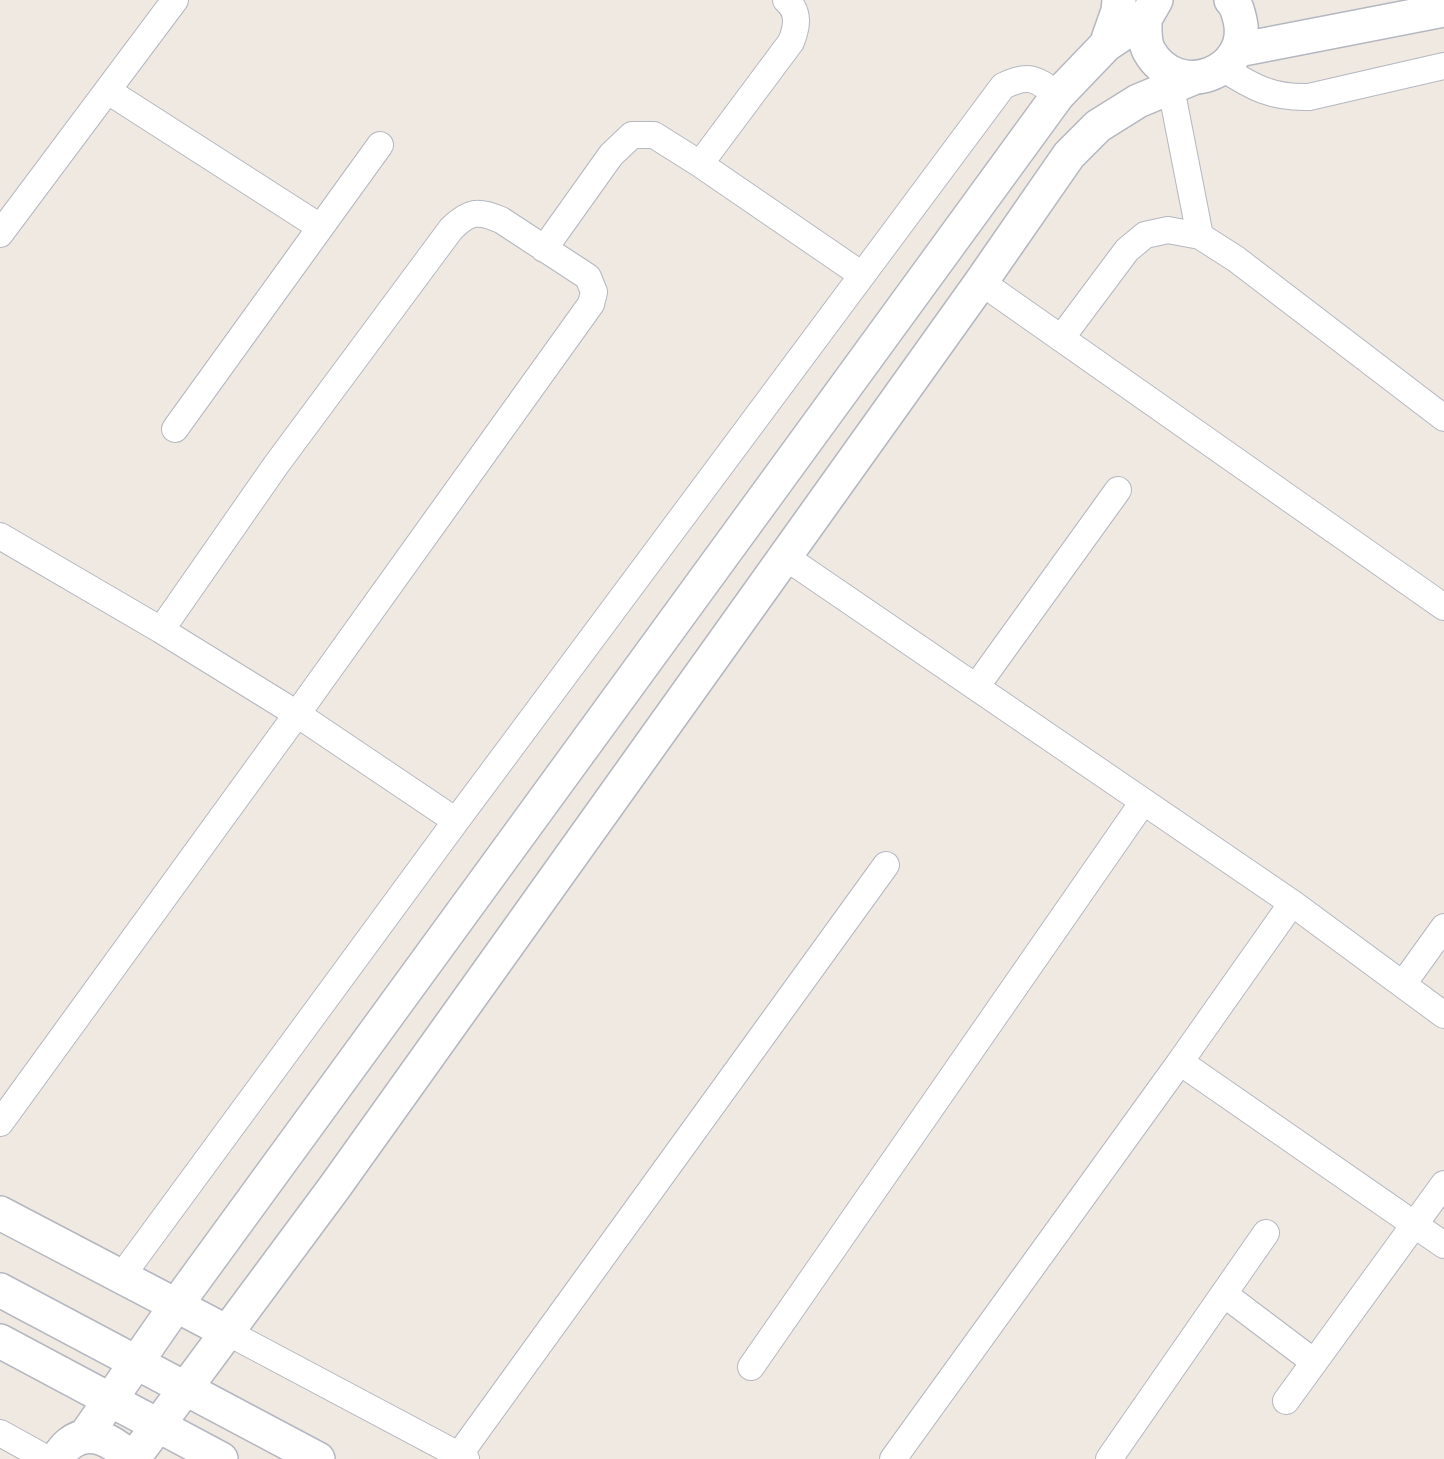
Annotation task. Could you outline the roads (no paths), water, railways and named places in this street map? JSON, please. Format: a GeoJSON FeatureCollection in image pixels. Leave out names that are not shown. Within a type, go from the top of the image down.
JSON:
{"type":"FeatureCollection","features":[{"type":"Feature","properties":{"kind":"street"},"geometry":{"type":"LineString","coordinates":[[0,234],[175,0]]}},
{"type":"Feature","properties":{"kind":"street"},"geometry":{"type":"LineString","coordinates":[[700,164],[791,42],[798,24],[792,5],[786,0]]}},
{"type":"Feature","properties":{"kind":"street"},"geometry":{"type":"LineString","coordinates":[[1106,45],[1118,11],[1119,0]]}},
{"type":"Feature","properties":{"kind":"street"},"geometry":{"type":"LineString","coordinates":[[1230,59],[1242,28],[1243,2]]}},
{"type":"Feature","properties":{"kind":"street"},"geometry":{"type":"LineString","coordinates":[[57,1459],[69,1444],[85,1436],[135,1361],[1058,95],[1106,45],[1150,10]]}},
{"type":"Feature","properties":{"kind":"street"},"geometry":{"type":"LineString","coordinates":[[1150,10],[1145,37],[1149,51],[1158,62],[1174,74],[1181,84],[1200,236]]}},
{"type":"Feature","properties":{"kind":"street"},"geometry":{"type":"LineString","coordinates":[[85,1436],[104,1438],[118,1446],[132,1459],[159,1426],[334,1188],[981,282],[1068,155],[1098,126],[1118,112],[1138,101],[1208,76],[1230,59],[1444,10]]}},
{"type":"Feature","properties":{"kind":"street"},"geometry":{"type":"LineString","coordinates":[[1230,59],[1247,84],[1269,94],[1292,98],[1309,98],[1444,66]]}},
{"type":"Feature","properties":{"kind":"street"},"geometry":{"type":"LineString","coordinates":[[121,1277],[456,821],[1003,86],[1019,78],[1038,80],[1058,95]]}},
{"type":"Feature","properties":{"kind":"street"},"geometry":{"type":"LineString","coordinates":[[108,91],[320,227]]}},
{"type":"Feature","properties":{"kind":"street"},"geometry":{"type":"LineString","coordinates":[[543,249],[610,155],[632,135],[654,135],[862,275]]}},
{"type":"Feature","properties":{"kind":"street"},"geometry":{"type":"LineString","coordinates":[[176,429],[380,145]]}},
{"type":"Feature","properties":{"kind":"street"},"geometry":{"type":"LineString","coordinates":[[0,1123],[591,304],[594,292],[588,277],[501,220],[476,213],[463,217],[276,465],[161,630]]}},
{"type":"Feature","properties":{"kind":"street"},"geometry":{"type":"LineString","coordinates":[[1062,337],[1127,250],[1145,235],[1168,230],[1200,236],[1236,259],[1444,418]]}},
{"type":"Feature","properties":{"kind":"street"},"geometry":{"type":"LineString","coordinates":[[981,282],[1444,608]]}},
{"type":"Feature","properties":{"kind":"street"},"geometry":{"type":"LineString","coordinates":[[976,687],[1118,489]]}},
{"type":"Feature","properties":{"kind":"street"},"geometry":{"type":"LineString","coordinates":[[0,536],[161,630],[297,714],[456,821]]}},
{"type":"Feature","properties":{"kind":"street"},"geometry":{"type":"LineString","coordinates":[[784,556],[1292,903],[1444,1015]]}},
{"type":"Feature","properties":{"kind":"street"},"geometry":{"type":"LineString","coordinates":[[751,1367],[1143,802]]}},
{"type":"Feature","properties":{"kind":"street"},"geometry":{"type":"LineString","coordinates":[[0,1213],[177,1304],[463,1457],[886,865]]}},
{"type":"Feature","properties":{"kind":"street"},"geometry":{"type":"LineString","coordinates":[[893,1459],[1292,903]]}},
{"type":"Feature","properties":{"kind":"street"},"geometry":{"type":"LineString","coordinates":[[1403,984],[1444,927]]}},
{"type":"Feature","properties":{"kind":"street"},"geometry":{"type":"LineString","coordinates":[[1180,1062],[1444,1245]]}},
{"type":"Feature","properties":{"kind":"street"},"geometry":{"type":"LineString","coordinates":[[1286,1401],[1444,1184]]}},
{"type":"Feature","properties":{"kind":"street"},"geometry":{"type":"LineString","coordinates":[[1109,1459],[1266,1233]]}},
{"type":"Feature","properties":{"kind":"street"},"geometry":{"type":"LineString","coordinates":[[0,1290],[318,1459]]}},
{"type":"Feature","properties":{"kind":"street"},"geometry":{"type":"LineString","coordinates":[[1224,1294],[1314,1362]]}},
{"type":"Feature","properties":{"kind":"street"},"geometry":{"type":"LineString","coordinates":[[0,1341],[221,1459]]}},
{"type":"Feature","properties":{"kind":"street"},"geometry":{"type":"LineString","coordinates":[[0,1433],[47,1459]]}}]}
